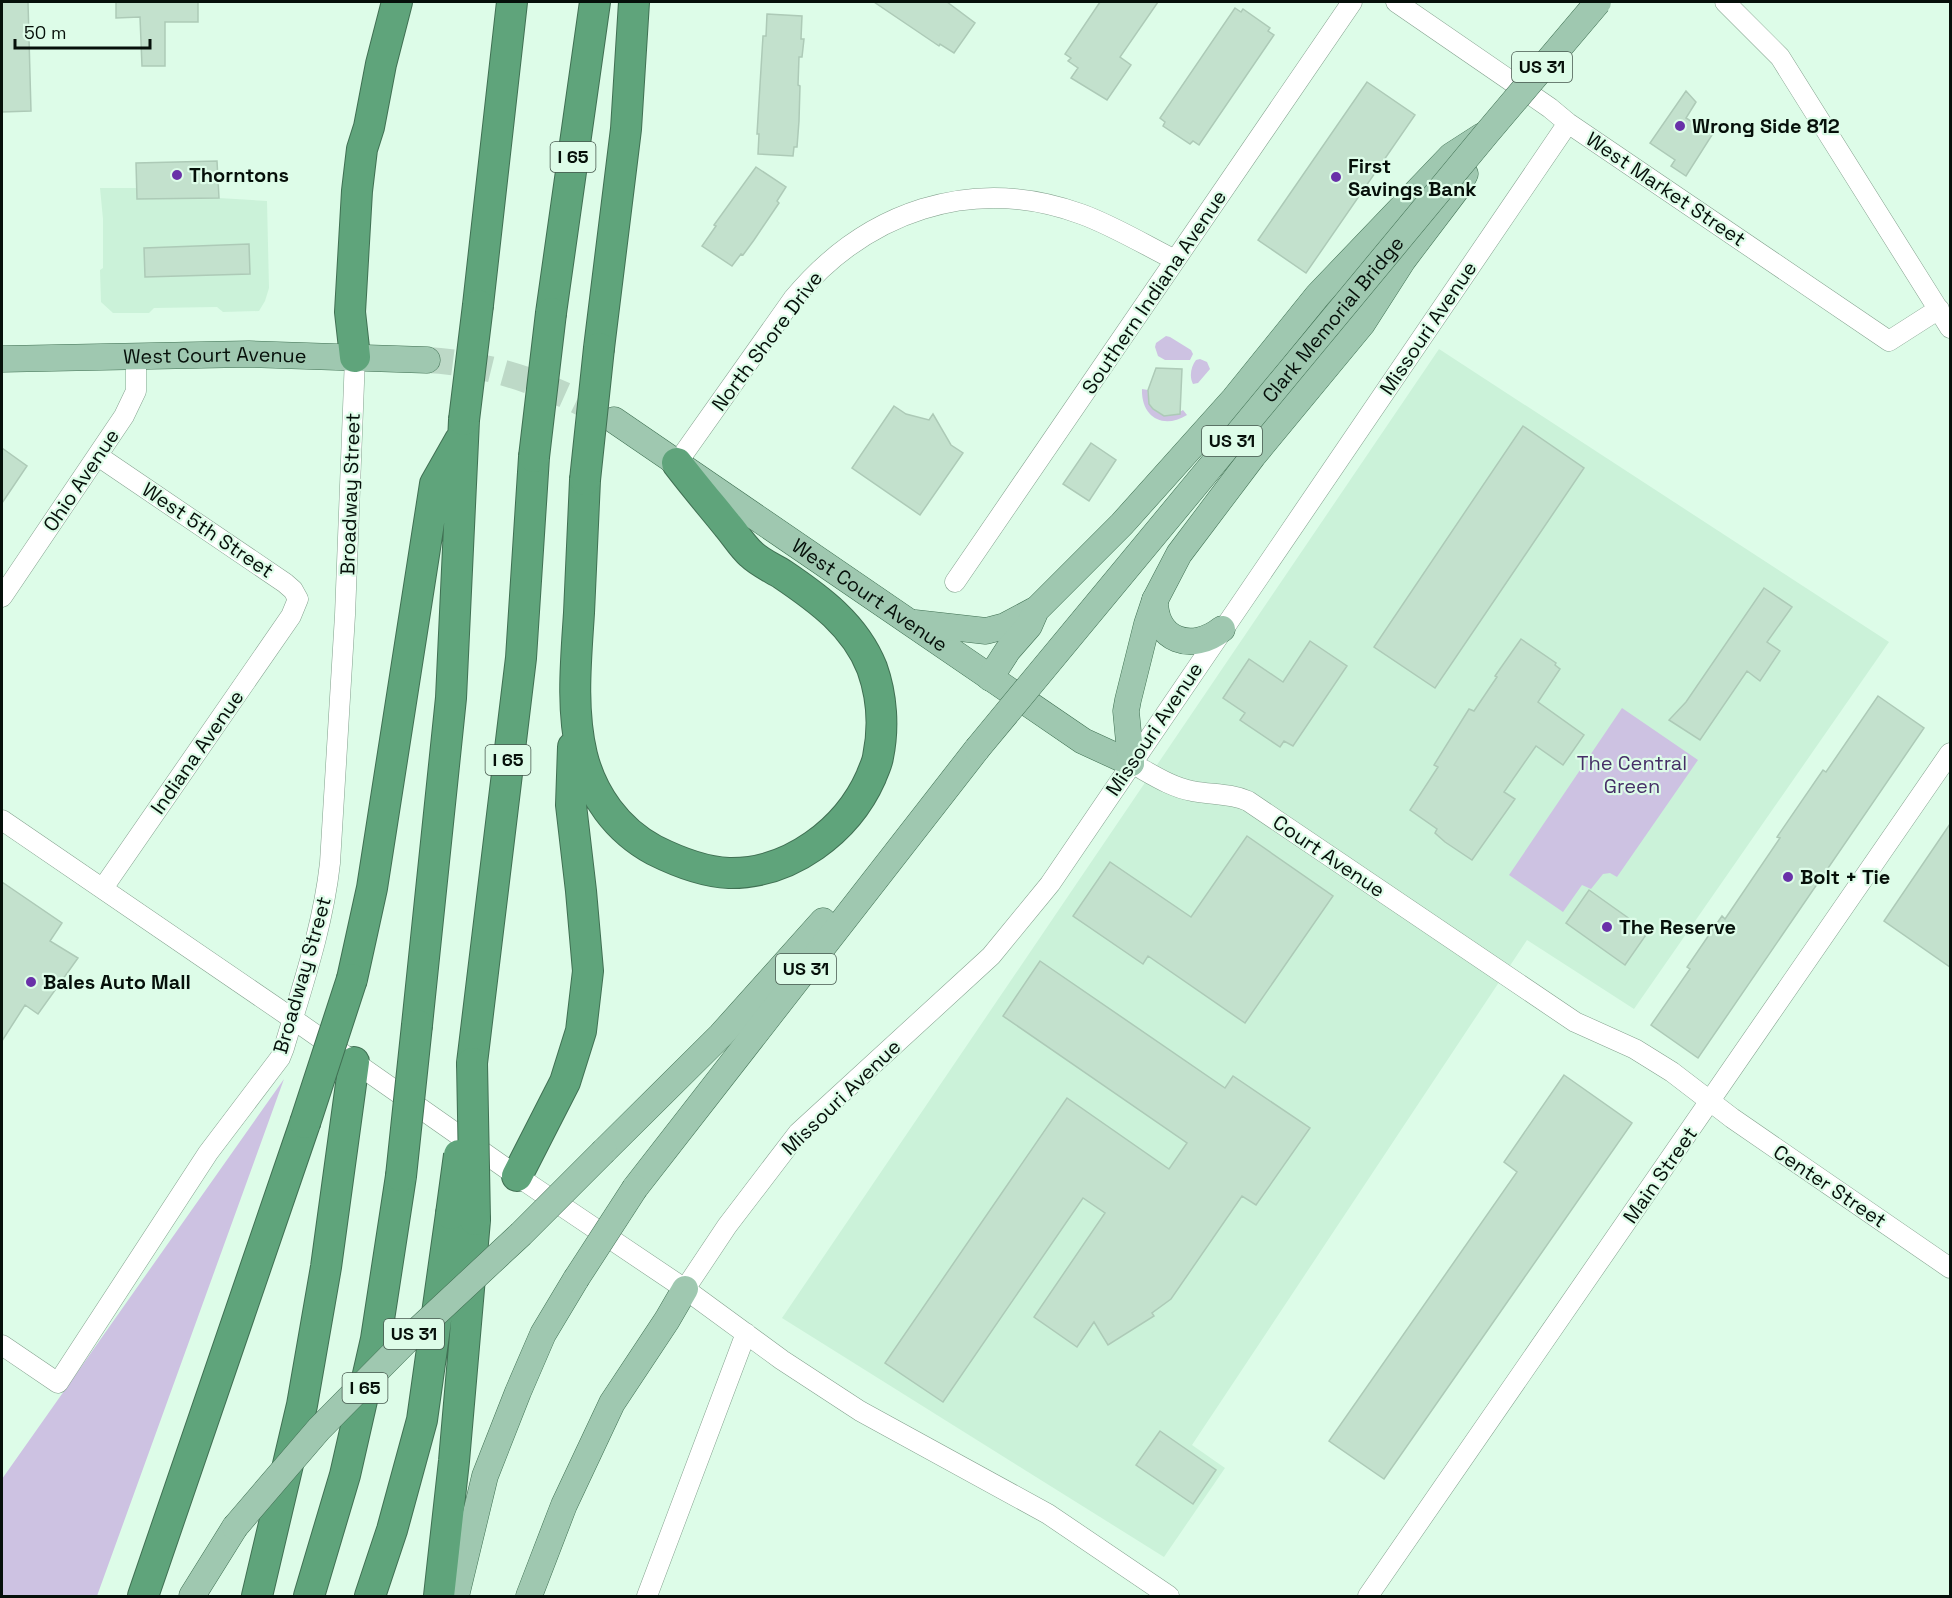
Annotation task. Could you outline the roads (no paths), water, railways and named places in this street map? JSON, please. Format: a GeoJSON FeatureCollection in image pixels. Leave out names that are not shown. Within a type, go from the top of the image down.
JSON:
{"type":"FeatureCollection","features":[{"type":"Feature","properties":{"kind":"highway"},"geometry":{"type":"LineString","coordinates":[[355,357],[350,312],[357,191],[362,149],[369,128],[381,64],[397,2]]}},
{"type":"Feature","properties":{"kind":"highway","name":"I 65"},"geometry":{"type":"LineString","coordinates":[[309,1596],[345,1475],[376,1339],[401,1176],[451,698],[464,427],[512,2]]}},
{"type":"Feature","properties":{"kind":"highway","name":"I 65"},"geometry":{"type":"LineString","coordinates":[[370,1596],[392,1530],[422,1420],[463,1217],[472,1062],[521,658],[534,457],[551,313],[595,2]]}},
{"type":"Feature","properties":{"kind":"highway"},"geometry":{"type":"LineString","coordinates":[[517,1176],[564,1082],[581,1031],[588,971],[571,805],[575,665],[585,480],[626,129],[634,2]]}},
{"type":"Feature","properties":{"kind":"highway"},"geometry":{"type":"LineString","coordinates":[[142,1596],[305,1123],[352,979],[372,888],[435,484],[464,427]]}},
{"type":"Feature","properties":{"kind":"highway"},"geometry":{"type":"LineString","coordinates":[[575,665],[575,719],[582,758],[595,790],[618,823],[641,843],[668,857],[703,869],[730,873],[763,868],[795,858],[821,840],[848,816],[865,789],[878,760],[882,723],[878,688],[872,668],[862,648],[847,626],[829,609],[810,593],[751,554],[677,463]]}},
{"type":"Feature","properties":{"kind":"highway"},"geometry":{"type":"LineString","coordinates":[[257,1596],[302,1405],[326,1267],[354,1062]]}},
{"type":"Feature","properties":{"kind":"highway"},"geometry":{"type":"LineString","coordinates":[[439,1596],[454,1461],[463,1217]]}},
{"type":"Feature","properties":{"kind":"main road","name":"Clark Memorial Bridge"},"geometry":{"type":"LineString","coordinates":[[977,749],[1598,2]]}},
{"type":"Feature","properties":{"kind":"main road"},"geometry":{"type":"LineString","coordinates":[[909,622],[986,631],[1005,626],[1036,610],[1155,488],[1234,399],[1318,295],[1451,156],[1487,133]]}},
{"type":"Feature","properties":{"kind":"main road"},"geometry":{"type":"LineString","coordinates":[[1131,763],[1126,711],[1155,600],[1179,554],[1254,456],[1362,324],[1403,260],[1456,190],[1487,133]]}},
{"type":"Feature","properties":{"kind":"main road","name":"West Court Avenue"},"geometry":{"type":"LineString","coordinates":[[2,359],[249,354],[427,360]]}},
{"type":"Feature","properties":{"kind":"main road","name":"West Court Avenue"},"geometry":{"type":"LineString","coordinates":[[614,420],[1083,741],[1131,763]]}},
{"type":"Feature","properties":{"kind":"main road"},"geometry":{"type":"LineString","coordinates":[[1155,600],[1157,618],[1168,633],[1176,638],[1186,642],[1200,642],[1209,639],[1222,629]]}},
{"type":"Feature","properties":{"kind":"main road"},"geometry":{"type":"LineString","coordinates":[[990,678],[1008,650],[1029,626],[1036,610]]}},
{"type":"Feature","properties":{"kind":"main road","name":"US 31"},"geometry":{"type":"LineString","coordinates":[[192,1596],[236,1527],[320,1429],[405,1342],[521,1234],[721,1035],[977,749]]}},
{"type":"Feature","properties":{"kind":"main road","name":"US 31"},"geometry":{"type":"LineString","coordinates":[[456,1596],[485,1476],[543,1334],[576,1279],[635,1188],[977,749]]}},
{"type":"Feature","properties":{"kind":"main road"},"geometry":{"type":"LineString","coordinates":[[529,1596],[564,1505],[612,1403],[685,1289]]}},
{"type":"Feature","properties":{"kind":"street","name":"Southern Indiana Avenue"},"geometry":{"type":"LineString","coordinates":[[955,582],[1352,2]]}},
{"type":"Feature","properties":{"kind":"street","name":"West Market Street"},"geometry":{"type":"LineString","coordinates":[[1396,2],[1550,108],[1568,123],[1889,341],[1939,309]]}},
{"type":"Feature","properties":{"kind":"street"},"geometry":{"type":"LineString","coordinates":[[1725,2],[1780,57],[1950,328]]}},
{"type":"Feature","properties":{"kind":"street","name":"Missouri Avenue"},"geometry":{"type":"LineString","coordinates":[[685,1289],[727,1226],[798,1133],[991,956],[1050,884],[1568,123]]}},
{"type":"Feature","properties":{"kind":"street","name":"North Shore Drive"},"geometry":{"type":"LineString","coordinates":[[677,463],[808,281],[842,249],[882,225],[903,216],[947,203],[970,200],[993,198],[1039,202],[1083,214],[1175,260]]}},
{"type":"Feature","properties":{"kind":"street","name":"Ohio Avenue"},"geometry":{"type":"LineString","coordinates":[[2,597],[124,416],[136,391],[136,355]]}},
{"type":"Feature","properties":{"kind":"street","name":"Broadway Street"},"geometry":{"type":"LineString","coordinates":[[2,1345],[58,1383],[208,1153],[280,1058],[320,925],[332,848],[345,615],[355,357]]}},
{"type":"Feature","properties":{"kind":"street","name":"West 5th Street"},"geometry":{"type":"LineString","coordinates":[[98,456],[285,583],[298,598],[291,616]]}},
{"type":"Feature","properties":{"kind":"street","name":"Indiana Avenue"},"geometry":{"type":"LineString","coordinates":[[103,888],[291,616]]}},
{"type":"Feature","properties":{"kind":"street","name":"Main Street"},"geometry":{"type":"LineString","coordinates":[[1368,1596],[1950,753]]}},
{"type":"Feature","properties":{"kind":"street","name":"Court Avenue"},"geometry":{"type":"LineString","coordinates":[[1131,763],[1178,787],[1192,791],[1230,795],[1248,801],[1575,1022]]}},
{"type":"Feature","properties":{"kind":"street"},"geometry":{"type":"LineString","coordinates":[[2,820],[517,1176],[685,1289],[782,1360],[860,1411],[1047,1514],[1169,1596]]}},
{"type":"Feature","properties":{"kind":"street","name":"Center Street"},"geometry":{"type":"LineString","coordinates":[[1575,1022],[1635,1049],[1672,1072],[1711,1102],[1950,1268]]}},
{"type":"Feature","properties":{"kind":"street"},"geometry":{"type":"LineString","coordinates":[[647,1596],[746,1334]]}},
{"type":"Feature","properties":{"kind":"tunnel"},"geometry":{"type":"LineString","coordinates":[[427,360],[475,366],[521,378],[566,395],[608,417]]}},
{"type":"Feature","properties":{"kind":"place","name":"Wrong Side 812"},"geometry":{"type":"Point","coordinates":[1680,126]}},
{"type":"Feature","properties":{"kind":"place","name":"Thorntons"},"geometry":{"type":"Point","coordinates":[177,175]}},
{"type":"Feature","properties":{"kind":"place","name":"First Savings Bank"},"geometry":{"type":"Point","coordinates":[1336,177]}},
{"type":"Feature","properties":{"kind":"place","name":"Bolt + Tie"},"geometry":{"type":"Point","coordinates":[1788,877]}},
{"type":"Feature","properties":{"kind":"place","name":"The Reserve"},"geometry":{"type":"Point","coordinates":[1607,927]}},
{"type":"Feature","properties":{"kind":"place","name":"Bales Auto Mall"},"geometry":{"type":"Point","coordinates":[31,982]}},
{"type":"Feature","properties":{"kind":"park label","name":"The Central Green"},"geometry":{"type":"Point","coordinates":[1632,774]}}]}
